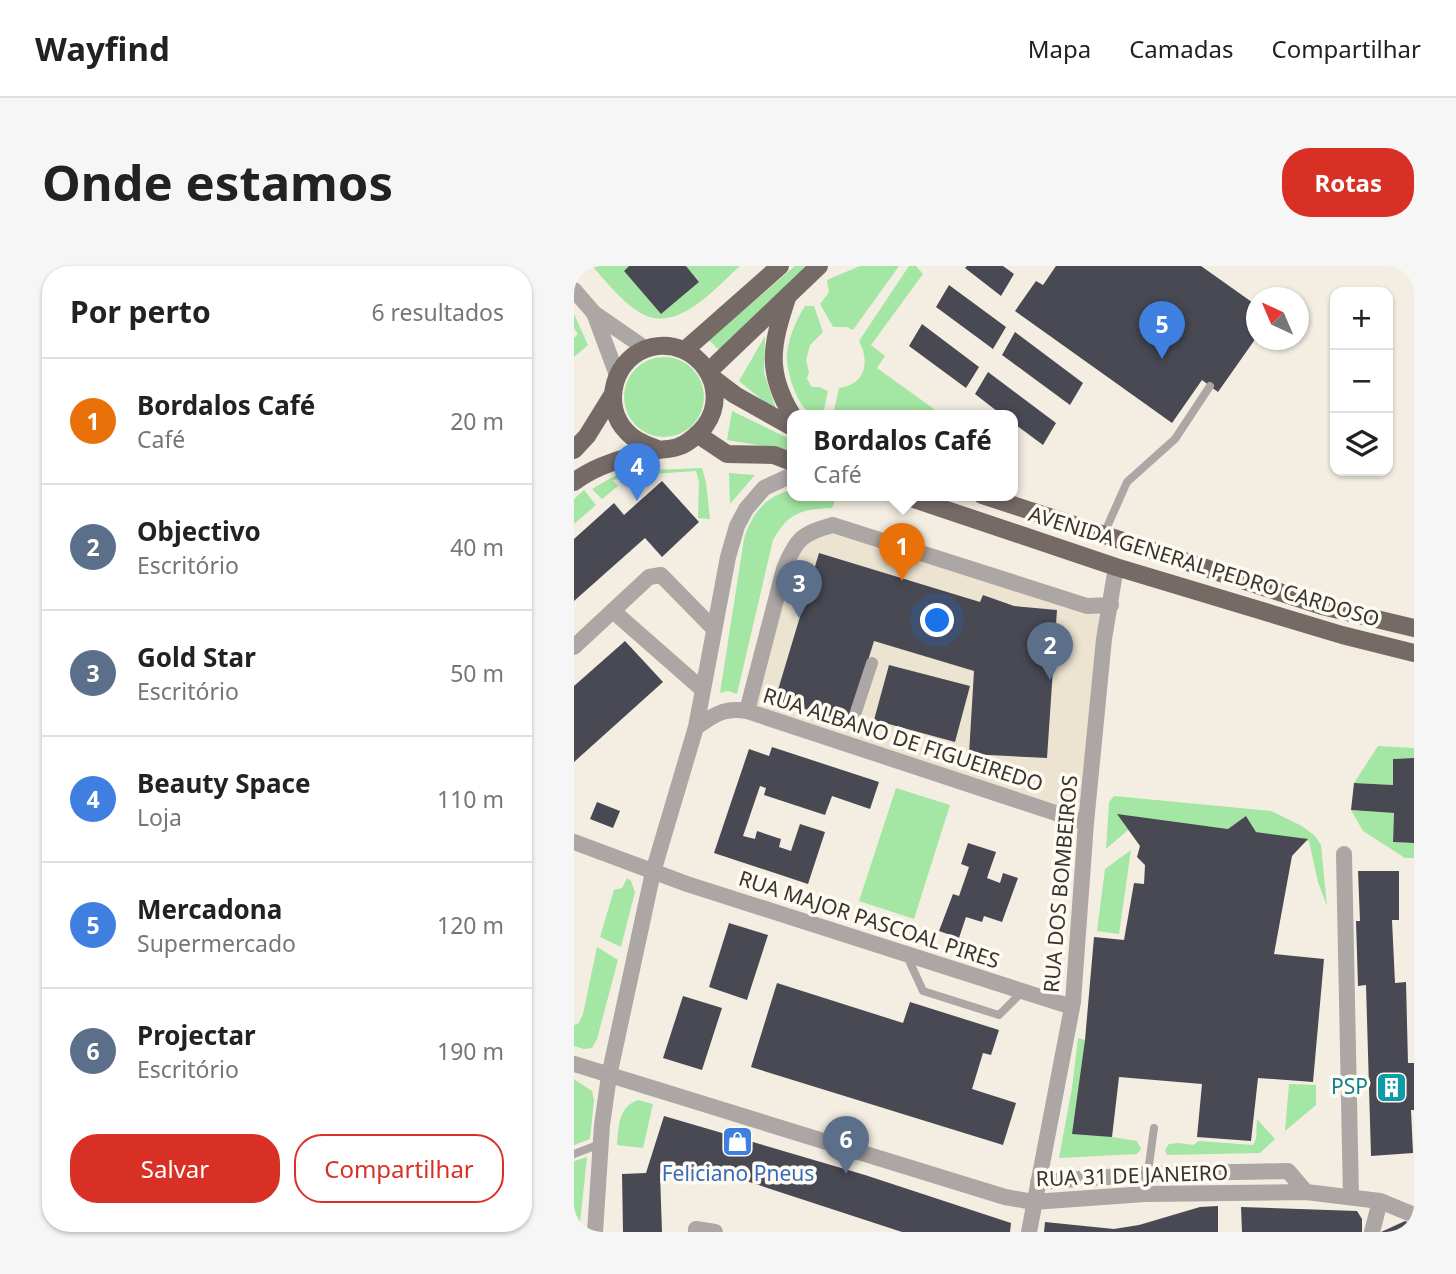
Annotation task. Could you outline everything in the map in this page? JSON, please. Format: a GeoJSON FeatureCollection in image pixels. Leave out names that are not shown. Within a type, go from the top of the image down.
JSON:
{"type":"FeatureCollection","features":[{"type":"Feature","properties":{"kind":"main road"},"geometry":{"type":"LineString","coordinates":[[685,350],[780,266]]}},
{"type":"Feature","properties":{"kind":"main road"},"geometry":{"type":"LineString","coordinates":[[709,374],[819,266]]}},
{"type":"Feature","properties":{"kind":"main road"},"geometry":{"type":"LineString","coordinates":[[788,294],[774,337],[773,357],[783,400],[789,410]]}},
{"type":"Feature","properties":{"kind":"main road"},"geometry":{"type":"LineString","coordinates":[[574,450],[587,436],[612,394],[617,375],[629,359],[646,349],[666,346],[685,350],[735,395],[787,424]]}},
{"type":"Feature","properties":{"kind":"main road"},"geometry":{"type":"LineString","coordinates":[[574,482],[602,466],[680,446],[697,434],[704,427],[713,409],[714,392],[709,374]]}},
{"type":"Feature","properties":{"kind":"main road"},"geometry":{"type":"LineString","coordinates":[[612,394],[615,414],[625,430],[641,442],[660,450]]}},
{"type":"Feature","properties":{"kind":"main road"},"geometry":{"type":"LineString","coordinates":[[697,434],[727,454],[774,455],[787,459]]}},
{"type":"Feature","properties":{"kind":"main road","name":"AVENIDA GENERAL PEDRO CARDOSO"},"geometry":{"type":"LineString","coordinates":[[920,501],[1116,567],[1342,635],[1414,653]]}},
{"type":"Feature","properties":{"kind":"main road","name":"AVENIDA GENERAL PEDRO CARDOSO"},"geometry":{"type":"LineString","coordinates":[[1000,501],[1322,606],[1414,628]]}},
{"type":"Feature","properties":{"kind":"street"},"geometry":{"type":"LineString","coordinates":[[574,290],[594,313],[646,349]]}},
{"type":"Feature","properties":{"kind":"street"},"geometry":{"type":"LineString","coordinates":[[594,313],[617,375]]}},
{"type":"Feature","properties":{"kind":"street"},"geometry":{"type":"LineString","coordinates":[[595,1232],[600,1144],[609,1076],[653,872],[696,727],[713,628],[737,526],[746,509],[764,488],[787,477]]}},
{"type":"Feature","properties":{"kind":"street"},"geometry":{"type":"LineString","coordinates":[[696,727],[720,711],[731,709],[747,712],[784,569],[793,546],[813,530],[833,525],[1087,606],[1111,605]]}},
{"type":"Feature","properties":{"kind":"street","name":"RUA DOS BOMBEIROS"},"geometry":{"type":"LineString","coordinates":[[1029,1232],[1072,1007],[1104,639],[1116,567]]}},
{"type":"Feature","properties":{"kind":"street"},"geometry":{"type":"LineString","coordinates":[[574,647],[649,577],[662,575],[713,628]]}},
{"type":"Feature","properties":{"kind":"street"},"geometry":{"type":"LineString","coordinates":[[613,611],[703,690]]}},
{"type":"Feature","properties":{"kind":"street"},"geometry":{"type":"LineString","coordinates":[[852,724],[872,663]]}},
{"type":"Feature","properties":{"kind":"street","name":"RUA ALBANO DE FIGUEIREDO"},"geometry":{"type":"LineString","coordinates":[[747,712],[1086,823]]}},
{"type":"Feature","properties":{"kind":"street","name":"RUA MAJOR PASCOAL PIRES"},"geometry":{"type":"LineString","coordinates":[[574,842],[653,872],[1072,1007]]}},
{"type":"Feature","properties":{"kind":"street"},"geometry":{"type":"LineString","coordinates":[[1344,855],[1351,1197]]}},
{"type":"Feature","properties":{"kind":"street","name":"RUA 31 DE JANEIRO"},"geometry":{"type":"LineString","coordinates":[[574,1063],[1002,1197],[1033,1202],[1145,1194],[1306,1192],[1380,1201],[1414,1215]]}},
{"type":"Feature","properties":{"kind":"street"},"geometry":{"type":"LineString","coordinates":[[1038,1182],[1148,1174],[1289,1171],[1306,1192]]}},
{"type":"Feature","properties":{"kind":"street"},"geometry":{"type":"LineString","coordinates":[[1372,1232],[1380,1201]]}},
{"type":"Feature","properties":{"kind":"street"},"geometry":{"type":"LineString","coordinates":[[696,1232],[696,1229],[715,1232]]}},
{"type":"Feature","properties":{"kind":"lane"},"geometry":{"type":"LineString","coordinates":[[1103,536],[1127,482],[1175,439],[1210,386]]}},
{"type":"Feature","properties":{"kind":"lane"},"geometry":{"type":"LineString","coordinates":[[906,954],[923,991],[999,1015],[1023,991]]}},
{"type":"Feature","properties":{"kind":"lane"},"geometry":{"type":"LineString","coordinates":[[1145,1194],[1154,1128]]}},
{"type":"Feature","properties":{"kind":"lane"},"geometry":{"type":"LineString","coordinates":[[574,1154],[600,1144]]}},
{"type":"Feature","properties":{"kind":"shaded area"},"geometry":{"type":"Polygon","coordinates":[[[833,525],[1087,606],[1111,605],[1086,823],[747,711],[793,546],[833,525]]]}},
{"type":"Feature","properties":{"kind":"green space"},"geometry":{"type":"Polygon","coordinates":[[[592,266],[629,266],[624,271],[661,314],[699,282],[686,266],[740,266],[707,297],[681,314],[653,318],[632,307],[592,266]]]}},
{"type":"Feature","properties":{"kind":"green space"},"geometry":{"type":"Polygon","coordinates":[[[795,266],[809,266],[722,353],[709,340],[795,266]]]}},
{"type":"Feature","properties":{"kind":"green space"},"geometry":{"type":"Polygon","coordinates":[[[860,266],[899,266],[853,330],[833,327],[820,304],[829,292],[827,280],[860,266]]]}},
{"type":"Feature","properties":{"kind":"green space"},"geometry":{"type":"Polygon","coordinates":[[[909,266],[916,266],[923,274],[871,345],[885,356],[877,368],[933,410],[834,410],[839,388],[855,382],[863,371],[864,356],[859,341],[909,266]]]}},
{"type":"Feature","properties":{"kind":"green space"},"geometry":{"type":"Polygon","coordinates":[[[805,306],[814,306],[823,332],[810,345],[806,360],[809,372],[807,379],[812,387],[828,391],[824,410],[807,410],[793,387],[787,353],[796,323],[805,306]]]}},
{"type":"Feature","properties":{"kind":"green space"},"geometry":{"type":"Polygon","coordinates":[[[574,314],[588,345],[574,357],[574,338],[578,334],[574,328],[574,314]]]}},
{"type":"Feature","properties":{"kind":"green space"},"geometry":{"type":"Polygon","coordinates":[[[765,336],[764,373],[777,412],[739,381],[765,336]]]}},
{"type":"Feature","properties":{"kind":"green space"},"geometry":{"type":"Polygon","coordinates":[[[664,357],[679,360],[692,369],[701,382],[704,397],[701,412],[692,425],[679,434],[664,437],[649,434],[636,425],[627,412],[624,397],[627,382],[636,369],[649,360],[664,357]]]}},
{"type":"Feature","properties":{"kind":"green space"},"geometry":{"type":"Polygon","coordinates":[[[732,411],[787,438],[787,450],[727,440],[732,411]]]}},
{"type":"Feature","properties":{"kind":"green space"},"geometry":{"type":"Polygon","coordinates":[[[702,468],[710,519],[698,518],[699,482],[696,471],[612,480],[618,486],[602,499],[592,489],[618,474],[702,468]]]}},
{"type":"Feature","properties":{"kind":"green space"},"geometry":{"type":"Polygon","coordinates":[[[729,473],[755,475],[730,504],[729,473]]]}},
{"type":"Feature","properties":{"kind":"green space"},"geometry":{"type":"Polygon","coordinates":[[[584,490],[596,505],[574,524],[574,499],[584,490]]]}},
{"type":"Feature","properties":{"kind":"green space"},"geometry":{"type":"Polygon","coordinates":[[[787,492],[787,501],[835,501],[832,508],[812,509],[797,514],[785,523],[773,540],[737,694],[728,691],[720,693],[744,539],[755,514],[767,501],[787,492]]]}},
{"type":"Feature","properties":{"kind":"green space"},"geometry":{"type":"Polygon","coordinates":[[[1378,746],[1414,748],[1414,758],[1393,759],[1393,785],[1354,783],[1378,746]]]}},
{"type":"Feature","properties":{"kind":"green space"},"geometry":{"type":"Polygon","coordinates":[[[896,788],[950,805],[914,919],[859,901],[896,788]]]}},
{"type":"Feature","properties":{"kind":"green space"},"geometry":{"type":"Polygon","coordinates":[[[1114,796],[1271,811],[1302,826],[1315,836],[1321,845],[1327,906],[1318,882],[1309,841],[1256,832],[1246,816],[1228,829],[1118,815],[1128,830],[1106,849],[1109,802],[1114,796]]]}},
{"type":"Feature","properties":{"kind":"green space"},"geometry":{"type":"Polygon","coordinates":[[[1351,810],[1394,813],[1393,842],[1414,843],[1414,858],[1405,858],[1363,831],[1351,810]]]}},
{"type":"Feature","properties":{"kind":"green space"},"geometry":{"type":"Polygon","coordinates":[[[1131,850],[1119,934],[1097,931],[1105,869],[1131,850]]]}},
{"type":"Feature","properties":{"kind":"green space"},"geometry":{"type":"Polygon","coordinates":[[[627,878],[635,892],[621,947],[600,937],[614,890],[622,888],[627,878]]]}},
{"type":"Feature","properties":{"kind":"green space"},"geometry":{"type":"Polygon","coordinates":[[[597,947],[618,960],[597,1039],[592,1048],[584,1049],[574,1046],[574,1025],[579,1023],[583,1014],[597,947]]]}},
{"type":"Feature","properties":{"kind":"green space"},"geometry":{"type":"Polygon","coordinates":[[[1078,1038],[1085,1040],[1112,1137],[1137,1141],[1141,1149],[1137,1154],[1059,1158],[1078,1038]]]}},
{"type":"Feature","properties":{"kind":"green space"},"geometry":{"type":"Polygon","coordinates":[[[574,1079],[592,1091],[594,1100],[590,1139],[574,1145],[574,1079]]]}},
{"type":"Feature","properties":{"kind":"green space"},"geometry":{"type":"Polygon","coordinates":[[[1289,1084],[1316,1085],[1316,1105],[1285,1131],[1289,1084]]]}},
{"type":"Feature","properties":{"kind":"green space"},"geometry":{"type":"Polygon","coordinates":[[[638,1100],[653,1104],[643,1148],[617,1145],[623,1112],[638,1100]]]}},
{"type":"Feature","properties":{"kind":"green space"},"geometry":{"type":"Polygon","coordinates":[[[1257,1119],[1275,1139],[1260,1153],[1167,1155],[1165,1150],[1169,1144],[1193,1145],[1199,1141],[1253,1145],[1257,1119]]]}},
{"type":"Feature","properties":{"kind":"green space"},"geometry":{"type":"Polygon","coordinates":[[[587,1157],[579,1232],[574,1232],[574,1161],[587,1157]]]}},
{"type":"Feature","properties":{"kind":"building"},"geometry":{"type":"Polygon","coordinates":[[[629,266],[686,266],[699,282],[661,314],[624,271],[629,266]]]}},
{"type":"Feature","properties":{"kind":"building"},"geometry":{"type":"Polygon","coordinates":[[[1003,266],[1014,274],[1001,296],[965,268],[1003,266]]]}},
{"type":"Feature","properties":{"kind":"building"},"geometry":{"type":"Polygon","coordinates":[[[1056,266],[1201,266],[1246,298],[1248,350],[1218,392],[1202,380],[1172,423],[1015,311],[1036,281],[1043,285],[1056,266]]]}},
{"type":"Feature","properties":{"kind":"building"},"geometry":{"type":"Polygon","coordinates":[[[949,285],[1006,327],[993,349],[936,307],[949,285]]]}},
{"type":"Feature","properties":{"kind":"building"},"geometry":{"type":"Polygon","coordinates":[[[922,324],[979,367],[966,388],[909,346],[922,324]]]}},
{"type":"Feature","properties":{"kind":"building"},"geometry":{"type":"Polygon","coordinates":[[[1015,332],[1083,383],[1070,405],[1002,355],[1015,332]]]}},
{"type":"Feature","properties":{"kind":"building"},"geometry":{"type":"Polygon","coordinates":[[[988,372],[1056,423],[1043,445],[1018,426],[1018,410],[996,410],[975,394],[988,372]]]}},
{"type":"Feature","properties":{"kind":"building"},"geometry":{"type":"Polygon","coordinates":[[[662,481],[699,522],[662,557],[645,538],[574,601],[574,539],[614,503],[624,515],[662,481]]]}},
{"type":"Feature","properties":{"kind":"building"},"geometry":{"type":"Polygon","coordinates":[[[819,553],[980,602],[983,595],[1014,606],[1057,610],[1047,758],[969,754],[974,671],[874,641],[849,722],[775,700],[819,553]]]}},
{"type":"Feature","properties":{"kind":"building"},"geometry":{"type":"Polygon","coordinates":[[[625,641],[663,682],[574,762],[574,686],[625,641]]]}},
{"type":"Feature","properties":{"kind":"building"},"geometry":{"type":"Polygon","coordinates":[[[889,665],[970,686],[955,742],[874,720],[889,665]]]}},
{"type":"Feature","properties":{"kind":"building"},"geometry":{"type":"Polygon","coordinates":[[[772,747],[879,782],[870,809],[832,796],[825,815],[764,795],[766,788],[760,786],[743,836],[755,839],[757,831],[781,839],[779,847],[791,851],[800,824],[825,832],[808,884],[714,853],[749,749],[769,756],[772,747]]]}},
{"type":"Feature","properties":{"kind":"building"},"geometry":{"type":"Polygon","coordinates":[[[1414,758],[1414,843],[1393,842],[1394,813],[1351,810],[1354,783],[1393,785],[1393,759],[1414,758]]]}},
{"type":"Feature","properties":{"kind":"building"},"geometry":{"type":"Polygon","coordinates":[[[597,802],[620,811],[613,828],[590,819],[597,802]]]}},
{"type":"Feature","properties":{"kind":"building"},"geometry":{"type":"Polygon","coordinates":[[[1117,814],[1228,829],[1246,816],[1256,832],[1308,839],[1292,856],[1274,954],[1324,959],[1313,1082],[1258,1078],[1251,1141],[1197,1137],[1202,1084],[1119,1077],[1112,1137],[1072,1134],[1085,1040],[1094,937],[1124,940],[1134,883],[1144,884],[1145,865],[1137,857],[1140,846],[1117,814]]]}},
{"type":"Feature","properties":{"kind":"building"},"geometry":{"type":"Polygon","coordinates":[[[968,843],[996,852],[987,878],[1000,883],[1003,873],[1018,878],[1002,922],[984,916],[982,922],[966,917],[959,938],[939,931],[953,894],[959,896],[969,867],[961,864],[968,843]]]}},
{"type":"Feature","properties":{"kind":"building","name":"PSP"},"geometry":{"type":"Polygon","coordinates":[[[1358,871],[1399,871],[1399,920],[1392,920],[1395,983],[1406,982],[1408,1063],[1414,1063],[1414,1110],[1411,1110],[1413,1153],[1371,1156],[1366,985],[1358,986],[1358,871]]]}},
{"type":"Feature","properties":{"kind":"building"},"geometry":{"type":"Polygon","coordinates":[[[729,923],[768,935],[747,1000],[709,987],[729,923]]]}},
{"type":"Feature","properties":{"kind":"building"},"geometry":{"type":"Polygon","coordinates":[[[777,983],[903,1023],[910,1002],[999,1030],[991,1055],[983,1053],[972,1089],[1016,1103],[1003,1145],[751,1067],[777,983]]]}},
{"type":"Feature","properties":{"kind":"building"},"geometry":{"type":"Polygon","coordinates":[[[683,996],[722,1008],[702,1070],[663,1058],[683,996]]]}},
{"type":"Feature","properties":{"kind":"building"},"geometry":{"type":"Polygon","coordinates":[[[664,1116],[865,1175],[1011,1223],[1010,1232],[902,1232],[737,1178],[689,1166],[682,1181],[660,1173],[662,1232],[623,1232],[622,1174],[646,1173],[664,1116]]]}},
{"type":"Feature","properties":{"kind":"building"},"geometry":{"type":"Polygon","coordinates":[[[1218,1206],[1218,1232],[1044,1232],[1045,1222],[1114,1229],[1139,1225],[1200,1207],[1218,1206]]]}},
{"type":"Feature","properties":{"kind":"building"},"geometry":{"type":"Polygon","coordinates":[[[1241,1207],[1357,1211],[1362,1219],[1362,1232],[1242,1232],[1241,1207]]]}},
{"type":"Feature","properties":{"kind":"building"},"geometry":{"type":"Polygon","coordinates":[[[1405,1221],[1414,1225],[1414,1232],[1381,1232],[1405,1221]]]}},
{"type":"Feature","properties":{"kind":"place","name":"Mercadona"},"geometry":{"type":"Point","coordinates":[1162,359]}},
{"type":"Feature","properties":{"kind":"place","name":"Beauty Space"},"geometry":{"type":"Point","coordinates":[637,501]}},
{"type":"Feature","properties":{"kind":"place","name":"Bordalos Café"},"geometry":{"type":"Point","coordinates":[902,581]}},
{"type":"Feature","properties":{"kind":"place","name":"Gold Star"},"geometry":{"type":"Point","coordinates":[799,618]}},
{"type":"Feature","properties":{"kind":"place","name":"Objectivo"},"geometry":{"type":"Point","coordinates":[1050,680]}},
{"type":"Feature","properties":{"kind":"place","name":"PSP"},"geometry":{"type":"Point","coordinates":[1391,1087]}},
{"type":"Feature","properties":{"kind":"place","name":"Feliciano Pneus"},"geometry":{"type":"Point","coordinates":[738,1142]}},
{"type":"Feature","properties":{"kind":"place","name":"Projectar"},"geometry":{"type":"Point","coordinates":[846,1174]}}]}
